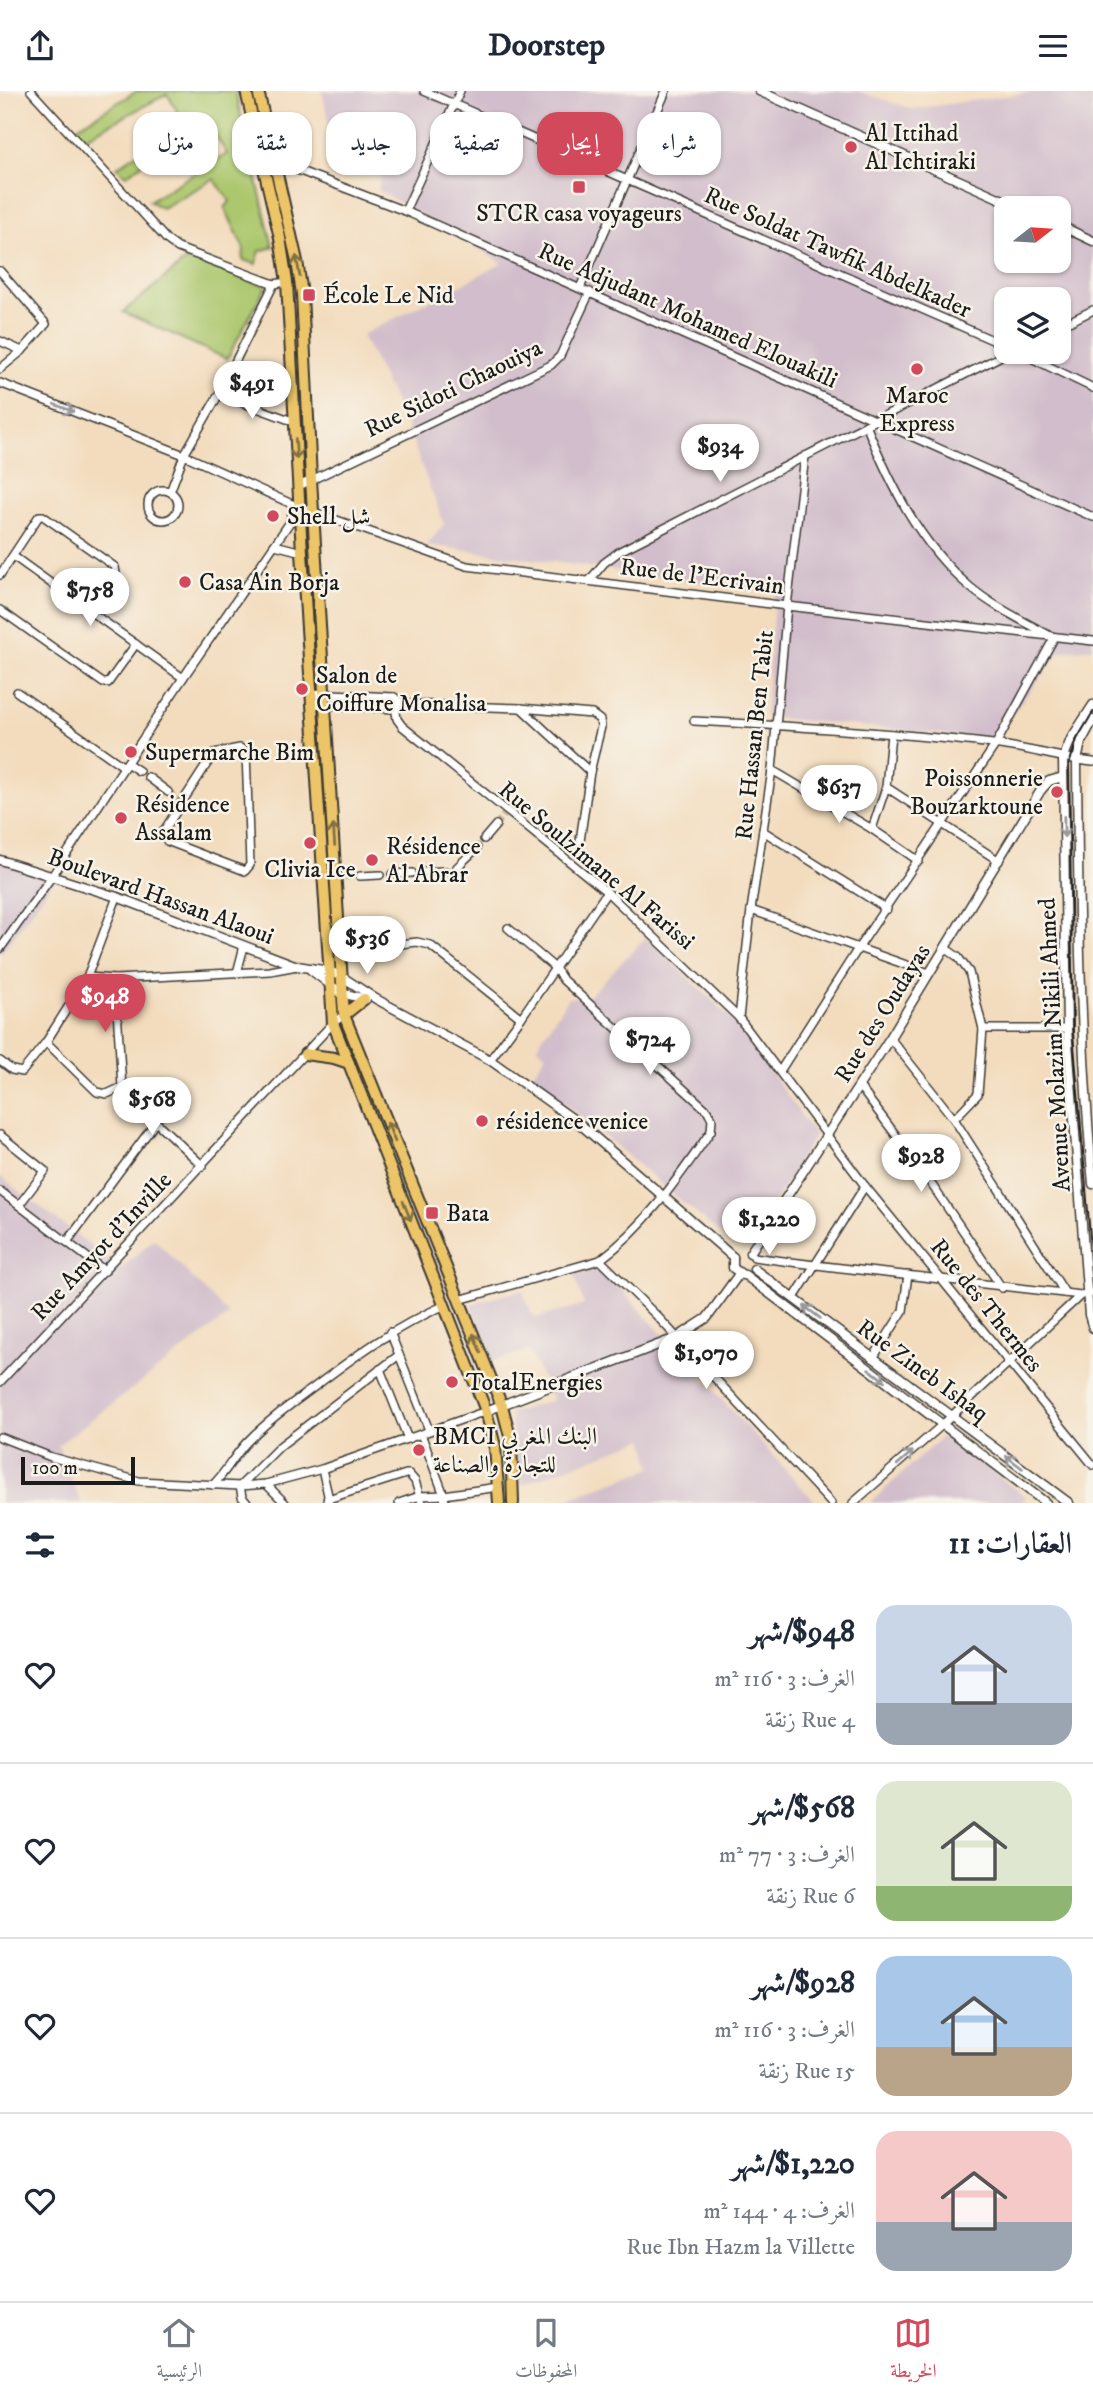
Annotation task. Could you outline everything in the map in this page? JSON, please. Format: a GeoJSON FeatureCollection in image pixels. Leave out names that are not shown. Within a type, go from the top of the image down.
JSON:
{"type":"FeatureCollection","features":[{"type":"Feature","properties":{"kind":"main road"},"geometry":{"type":"LineString","coordinates":[[246,91],[253,112]]}},
{"type":"Feature","properties":{"kind":"main road"},"geometry":{"type":"LineString","coordinates":[[258,91],[261,112]]}},
{"type":"Feature","properties":{"kind":"main road"},"geometry":{"type":"LineString","coordinates":[[270,175],[287,282],[299,486],[297,505],[333,1023],[486,1411],[495,1446],[499,1503]]}},
{"type":"Feature","properties":{"kind":"main road"},"geometry":{"type":"LineString","coordinates":[[272,175],[295,249],[302,294],[325,698],[341,878],[341,993],[344,1015],[502,1406],[511,1440],[513,1503]]}},
{"type":"Feature","properties":{"kind":"main road"},"geometry":{"type":"LineString","coordinates":[[344,1015],[364,999]]}},
{"type":"Feature","properties":{"kind":"main road"},"geometry":{"type":"LineString","coordinates":[[304,1054],[349,1063]]}},
{"type":"Feature","properties":{"kind":"street"},"geometry":{"type":"LineString","coordinates":[[31,91],[167,240],[178,247],[274,284],[287,282]]}},
{"type":"Feature","properties":{"kind":"street","name":"Rue Soldat Tawfik Abdelkader"},"geometry":{"type":"LineString","coordinates":[[424,91],[994,341]]}},
{"type":"Feature","properties":{"kind":"street"},"geometry":{"type":"LineString","coordinates":[[405,211],[460,91]]}},
{"type":"Feature","properties":{"kind":"street"},"geometry":{"type":"LineString","coordinates":[[580,288],[666,91]]}},
{"type":"Feature","properties":{"kind":"street"},"geometry":{"type":"LineString","coordinates":[[759,91],[994,196]]}},
{"type":"Feature","properties":{"kind":"street","name":"Rue Adjudant Mohamed Elouakili"},"geometry":{"type":"LineString","coordinates":[[306,175],[405,211],[1093,517]]}},
{"type":"Feature","properties":{"kind":"street"},"geometry":{"type":"LineString","coordinates":[[1071,231],[1093,241]]}},
{"type":"Feature","properties":{"kind":"street"},"geometry":{"type":"LineString","coordinates":[[0,271],[46,324],[22,351],[0,369]]}},
{"type":"Feature","properties":{"kind":"street"},"geometry":{"type":"LineString","coordinates":[[170,492],[184,455],[219,394],[274,284]]}},
{"type":"Feature","properties":{"kind":"street","name":"Rue Sidoti Chaouiya"},"geometry":{"type":"LineString","coordinates":[[299,486],[551,365],[560,356],[590,292]]}},
{"type":"Feature","properties":{"kind":"street"},"geometry":{"type":"LineString","coordinates":[[1071,321],[1093,310]]}},
{"type":"Feature","properties":{"kind":"street"},"geometry":{"type":"LineString","coordinates":[[0,341],[22,351]]}},
{"type":"Feature","properties":{"kind":"street"},"geometry":{"type":"LineString","coordinates":[[589,581],[604,563],[620,551],[994,360]]}},
{"type":"Feature","properties":{"kind":"street"},"geometry":{"type":"LineString","coordinates":[[1043,364],[1093,388]]}},
{"type":"Feature","properties":{"kind":"street","name":"Rue de l'Ecrivain"},"geometry":{"type":"LineString","coordinates":[[0,383],[184,455],[314,512],[456,563],[787,606],[1093,641]]}},
{"type":"Feature","properties":{"kind":"street"},"geometry":{"type":"LineString","coordinates":[[219,394],[295,422]]}},
{"type":"Feature","properties":{"kind":"street"},"geometry":{"type":"LineString","coordinates":[[780,1071],[859,947],[996,744],[1054,638],[971,588],[944,561],[917,528],[899,497],[866,425]]}},
{"type":"Feature","properties":{"kind":"street","name":"Rue Hassan Ben Tabit"},"geometry":{"type":"LineString","coordinates":[[739,1018],[751,910],[772,770],[787,606],[805,456]]}},
{"type":"Feature","properties":{"kind":"street"},"geometry":{"type":"LineString","coordinates":[[159,491],[170,492],[177,499],[177,510],[170,518],[160,519],[151,513],[151,497],[159,491]]}},
{"type":"Feature","properties":{"kind":"street"},"geometry":{"type":"LineString","coordinates":[[0,949],[275,545],[297,505]]}},
{"type":"Feature","properties":{"kind":"street"},"geometry":{"type":"LineString","coordinates":[[0,575],[41,516],[115,568],[116,573],[91,612]]}},
{"type":"Feature","properties":{"kind":"street"},"geometry":{"type":"LineString","coordinates":[[275,545],[302,552]]}},
{"type":"Feature","properties":{"kind":"street"},"geometry":{"type":"LineString","coordinates":[[13,556],[183,678]]}},
{"type":"Feature","properties":{"kind":"street"},"geometry":{"type":"LineString","coordinates":[[0,610],[103,683],[108,683],[136,644]]}},
{"type":"Feature","properties":{"kind":"street"},"geometry":{"type":"LineString","coordinates":[[17,692],[125,765],[139,771]]}},
{"type":"Feature","properties":{"kind":"street"},"geometry":{"type":"LineString","coordinates":[[394,697],[395,709]]}},
{"type":"Feature","properties":{"kind":"street"},"geometry":{"type":"LineString","coordinates":[[312,699],[394,697],[404,704]]}},
{"type":"Feature","properties":{"kind":"street"},"geometry":{"type":"LineString","coordinates":[[325,698],[395,709],[404,704],[520,708],[592,714],[598,717],[601,727],[590,772],[580,841]]}},
{"type":"Feature","properties":{"kind":"street"},"geometry":{"type":"LineString","coordinates":[[1063,759],[1093,705]]}},
{"type":"Feature","properties":{"kind":"street"},"geometry":{"type":"LineString","coordinates":[[520,708],[590,772]]}},
{"type":"Feature","properties":{"kind":"street","name":"Rue Soulzimane Al Farissi"},"geometry":{"type":"LineString","coordinates":[[395,709],[402,726],[506,813],[607,892],[739,1018],[827,1134]]}},
{"type":"Feature","properties":{"kind":"street"},"geometry":{"type":"LineString","coordinates":[[1077,761],[1081,742],[1093,720]]}},
{"type":"Feature","properties":{"kind":"street"},"geometry":{"type":"LineString","coordinates":[[694,721],[776,725],[996,744],[1063,759],[1093,762]]}},
{"type":"Feature","properties":{"kind":"street"},"geometry":{"type":"LineString","coordinates":[[872,828],[886,787],[891,734]]}},
{"type":"Feature","properties":{"kind":"street"},"geometry":{"type":"LineString","coordinates":[[240,748],[244,750],[250,865],[248,870],[243,871],[164,839],[164,829],[180,800],[214,753],[240,748]]}},
{"type":"Feature","properties":{"kind":"street","name":"Avenue Molazim Nikili Ahmed"},"geometry":{"type":"LineString","coordinates":[[1063,759],[1067,1029],[1087,1294],[1093,1328]]}},
{"type":"Feature","properties":{"kind":"street","name":"Avenue Molazim Nikili Ahmed"},"geometry":{"type":"LineString","coordinates":[[1077,761],[1082,1026],[1093,1184]]}},
{"type":"Feature","properties":{"kind":"street"},"geometry":{"type":"LineString","coordinates":[[772,770],[872,828],[919,861]]}},
{"type":"Feature","properties":{"kind":"street","name":"Rue des Oudayas"},"geometry":{"type":"LineString","coordinates":[[752,1255],[890,1038],[1041,790],[1049,781],[1063,776]]}},
{"type":"Feature","properties":{"kind":"street"},"geometry":{"type":"LineString","coordinates":[[148,778],[168,792]]}},
{"type":"Feature","properties":{"kind":"street"},"geometry":{"type":"LineString","coordinates":[[1041,790],[1051,786],[1063,786]]}},
{"type":"Feature","properties":{"kind":"street"},"geometry":{"type":"LineString","coordinates":[[886,787],[999,861]]}},
{"type":"Feature","properties":{"kind":"street"},"geometry":{"type":"LineString","coordinates":[[484,839],[496,825]]}},
{"type":"Feature","properties":{"kind":"street"},"geometry":{"type":"LineString","coordinates":[[763,831],[887,909]]}},
{"type":"Feature","properties":{"kind":"street"},"geometry":{"type":"LineString","coordinates":[[457,867],[477,848]]}},
{"type":"Feature","properties":{"kind":"street","name":"Boulevard Hassan Alaoui"},"geometry":{"type":"LineString","coordinates":[[0,860],[117,897],[297,966],[329,971],[341,976]]}},
{"type":"Feature","properties":{"kind":"street"},"geometry":{"type":"LineString","coordinates":[[424,872],[445,870]]}},
{"type":"Feature","properties":{"kind":"street"},"geometry":{"type":"LineString","coordinates":[[392,874],[412,873]]}},
{"type":"Feature","properties":{"kind":"street"},"geometry":{"type":"LineString","coordinates":[[360,876],[380,875]]}},
{"type":"Feature","properties":{"kind":"street"},"geometry":{"type":"LineString","coordinates":[[490,1060],[607,892]]}},
{"type":"Feature","properties":{"kind":"street"},"geometry":{"type":"LineString","coordinates":[[0,1061],[17,1073],[26,1068],[46,1042],[87,977],[117,897]]}},
{"type":"Feature","properties":{"kind":"street"},"geometry":{"type":"LineString","coordinates":[[751,910],[929,973]]}},
{"type":"Feature","properties":{"kind":"street"},"geometry":{"type":"LineString","coordinates":[[459,1300],[600,1260],[665,1198],[711,1131],[713,1124],[711,1115],[563,980],[555,968],[508,928]]}},
{"type":"Feature","properties":{"kind":"street"},"geometry":{"type":"LineString","coordinates":[[341,951],[417,942],[430,944],[521,1018]]}},
{"type":"Feature","properties":{"kind":"street"},"geometry":{"type":"LineString","coordinates":[[237,973],[244,946]]}},
{"type":"Feature","properties":{"kind":"street"},"geometry":{"type":"LineString","coordinates":[[945,948],[958,957],[970,972],[983,1028],[978,1094],[954,1119]]}},
{"type":"Feature","properties":{"kind":"street"},"geometry":{"type":"LineString","coordinates":[[87,977],[115,979],[237,973],[297,966]]}},
{"type":"Feature","properties":{"kind":"street"},"geometry":{"type":"LineString","coordinates":[[309,968],[341,993],[376,999]]}},
{"type":"Feature","properties":{"kind":"street"},"geometry":{"type":"LineString","coordinates":[[341,976],[376,999],[490,1060],[580,1123],[733,1257],[733,1268],[742,1274]]}},
{"type":"Feature","properties":{"kind":"street"},"geometry":{"type":"LineString","coordinates":[[115,979],[122,1087],[203,1165]]}},
{"type":"Feature","properties":{"kind":"street","name":"Rue Amyot d'Inville"},"geometry":{"type":"LineString","coordinates":[[0,1382],[333,1023],[344,1015]]}},
{"type":"Feature","properties":{"kind":"street"},"geometry":{"type":"LineString","coordinates":[[1082,1026],[1093,1026]]}},
{"type":"Feature","properties":{"kind":"street"},"geometry":{"type":"LineString","coordinates":[[983,1028],[1067,1029]]}},
{"type":"Feature","properties":{"kind":"street"},"geometry":{"type":"LineString","coordinates":[[890,1038],[954,1119],[1065,1293]]}},
{"type":"Feature","properties":{"kind":"street"},"geometry":{"type":"LineString","coordinates":[[46,1042],[97,1092],[107,1094],[122,1087]]}},
{"type":"Feature","properties":{"kind":"street"},"geometry":{"type":"LineString","coordinates":[[859,1086],[919,1166],[1002,1287]]}},
{"type":"Feature","properties":{"kind":"street"},"geometry":{"type":"LineString","coordinates":[[67,1242],[156,1122]]}},
{"type":"Feature","properties":{"kind":"street","name":"Rue des Thermes"},"geometry":{"type":"LineString","coordinates":[[827,1134],[865,1186],[1007,1363],[1093,1463]]}},
{"type":"Feature","properties":{"kind":"street"},"geometry":{"type":"LineString","coordinates":[[0,1135],[45,1171],[19,1205]]}},
{"type":"Feature","properties":{"kind":"street"},"geometry":{"type":"LineString","coordinates":[[794,1299],[865,1186]]}},
{"type":"Feature","properties":{"kind":"street"},"geometry":{"type":"LineString","coordinates":[[0,1191],[105,1271]]}},
{"type":"Feature","properties":{"kind":"street"},"geometry":{"type":"LineString","coordinates":[[733,1257],[743,1251],[815,1266],[1087,1294]]}},
{"type":"Feature","properties":{"kind":"street"},"geometry":{"type":"LineString","coordinates":[[0,1437],[51,1457],[139,1481],[240,1486],[266,1484],[321,1469],[502,1406],[676,1338],[707,1318],[742,1274],[754,1269],[752,1255]]}},
{"type":"Feature","properties":{"kind":"street"},"geometry":{"type":"LineString","coordinates":[[600,1260],[831,1503]]}},
{"type":"Feature","properties":{"kind":"street","name":"Rue Zineb Ishaq"},"geometry":{"type":"LineString","coordinates":[[754,1269],[1069,1503]]}},
{"type":"Feature","properties":{"kind":"street","name":"Rue Zineb Ishaq"},"geometry":{"type":"LineString","coordinates":[[742,1274],[942,1425],[973,1445],[1046,1503]]}},
{"type":"Feature","properties":{"kind":"street"},"geometry":{"type":"LineString","coordinates":[[873,1358],[903,1311],[908,1275]]}},
{"type":"Feature","properties":{"kind":"street"},"geometry":{"type":"LineString","coordinates":[[853,1503],[1087,1294]]}},
{"type":"Feature","properties":{"kind":"street"},"geometry":{"type":"LineString","coordinates":[[213,1485],[246,1443],[274,1417],[362,1350],[390,1332],[445,1305]]}},
{"type":"Feature","properties":{"kind":"street"},"geometry":{"type":"LineString","coordinates":[[390,1332],[445,1499]]}},
{"type":"Feature","properties":{"kind":"street"},"geometry":{"type":"LineString","coordinates":[[240,1486],[280,1446],[399,1355]]}},
{"type":"Feature","properties":{"kind":"street"},"geometry":{"type":"LineString","coordinates":[[380,1369],[408,1439]]}},
{"type":"Feature","properties":{"kind":"street"},"geometry":{"type":"LineString","coordinates":[[321,1469],[328,1501],[406,1473],[412,1476],[421,1499]]}},
{"type":"Feature","properties":{"kind":"street"},"geometry":{"type":"LineString","coordinates":[[266,1484],[285,1503]]}},
{"type":"Feature","properties":{"kind":"street"},"geometry":{"type":"LineString","coordinates":[[240,1486],[242,1497],[247,1503]]}},
{"type":"Feature","properties":{"kind":"street"},"geometry":{"type":"LineString","coordinates":[[399,1503],[445,1499],[499,1487]]}},
{"type":"Feature","properties":{"kind":"street"},"geometry":{"type":"LineString","coordinates":[[468,1492],[469,1503]]}},
{"type":"Feature","properties":{"kind":"shaded area"},"geometry":{"type":"Polygon","coordinates":[[[322,91],[858,91],[912,109],[1043,91],[1093,91],[1093,648],[1060,652],[993,739],[765,717],[775,592],[427,545],[444,524],[405,422],[362,335],[503,263],[378,190],[381,175],[416,175],[416,112],[327,112],[322,91]]]}},
{"type":"Feature","properties":{"kind":"shaded area"},"geometry":{"type":"Polygon","coordinates":[[[0,855],[52,883],[0,955],[0,855]]]}},
{"type":"Feature","properties":{"kind":"shaded area"},"geometry":{"type":"Polygon","coordinates":[[[646,937],[737,1024],[815,1135],[749,1244],[730,1242],[532,1075],[546,1055],[537,1046],[568,998],[589,996],[646,937]]]}},
{"type":"Feature","properties":{"kind":"shaded area"},"geometry":{"type":"Polygon","coordinates":[[[0,1176],[121,1269],[154,1239],[229,1315],[58,1445],[81,1503],[0,1503],[0,1176]]]}},
{"type":"Feature","properties":{"kind":"shaded area"},"geometry":{"type":"Polygon","coordinates":[[[600,1266],[816,1503],[557,1503],[652,1468],[644,1439],[521,1485],[510,1413],[553,1400],[529,1350],[490,1362],[471,1304],[522,1290],[534,1318],[584,1305],[574,1275],[600,1266]]]}},
{"type":"Feature","properties":{"kind":"shaded area"},"geometry":{"type":"Polygon","coordinates":[[[944,1435],[1026,1497],[1021,1503],[870,1503],[944,1435]]]}},
{"type":"Feature","properties":{"kind":"green space"},"geometry":{"type":"Polygon","coordinates":[[[137,91],[235,91],[240,112],[232,112],[232,175],[255,175],[273,247],[260,251],[256,264],[243,260],[244,249],[225,208],[230,201],[214,179],[162,208],[149,201],[192,175],[218,175],[218,159],[227,154],[218,139],[218,112],[178,112],[167,94],[80,140],[71,131],[137,91]]]}},
{"type":"Feature","properties":{"kind":"green space"},"geometry":{"type":"Polygon","coordinates":[[[133,156],[133,170],[126,175],[117,167],[133,156]]]}},
{"type":"Feature","properties":{"kind":"green space"},"geometry":{"type":"Polygon","coordinates":[[[188,259],[266,286],[227,359],[123,312],[188,259]]]}},
{"type":"Feature","properties":{"kind":"tunnel"},"geometry":{"type":"LineString","coordinates":[[168,792],[179,799]]}},
{"type":"Feature","properties":{"kind":"tunnel"},"geometry":{"type":"LineString","coordinates":[[496,825],[505,814]]}},
{"type":"Feature","properties":{"kind":"tunnel"},"geometry":{"type":"LineString","coordinates":[[345,877],[360,876]]}},
{"type":"Feature","properties":{"kind":"tram line"},"geometry":{"type":"LineString","coordinates":[[1093,712],[1077,739],[1069,765],[1073,1033],[1093,1272]]}},
{"type":"Feature","properties":{"kind":"place","name":"Al Ittihad Al Ichtiraki"},"geometry":{"type":"Point","coordinates":[851,147]}},
{"type":"Feature","properties":{"kind":"place","name":"STCR casa voyageurs"},"geometry":{"type":"Point","coordinates":[579,187]}},
{"type":"Feature","properties":{"kind":"place","name":"École Le Nid"},"geometry":{"type":"Point","coordinates":[309,295]}},
{"type":"Feature","properties":{"kind":"place","name":"Maroc Express"},"geometry":{"type":"Point","coordinates":[917,369]}},
{"type":"Feature","properties":{"kind":"place","name":"Shell شل"},"geometry":{"type":"Point","coordinates":[273,516]}},
{"type":"Feature","properties":{"kind":"place","name":"Casa Ain Borja"},"geometry":{"type":"Point","coordinates":[185,582]}},
{"type":"Feature","properties":{"kind":"place","name":"Salon de Coiffure Monalisa"},"geometry":{"type":"Point","coordinates":[302,689]}},
{"type":"Feature","properties":{"kind":"place","name":"Supermarche Bim"},"geometry":{"type":"Point","coordinates":[131,752]}},
{"type":"Feature","properties":{"kind":"place","name":"Poissonnerie Bouzarktoune"},"geometry":{"type":"Point","coordinates":[1057,792]}},
{"type":"Feature","properties":{"kind":"place","name":"Résidence Assalam"},"geometry":{"type":"Point","coordinates":[121,818]}},
{"type":"Feature","properties":{"kind":"place","name":"Clivia Ice"},"geometry":{"type":"Point","coordinates":[310,843]}},
{"type":"Feature","properties":{"kind":"place","name":"Résidence Al Abrar"},"geometry":{"type":"Point","coordinates":[372,860]}},
{"type":"Feature","properties":{"kind":"place","name":"résidence venice"},"geometry":{"type":"Point","coordinates":[482,1121]}},
{"type":"Feature","properties":{"kind":"place","name":"Bata"},"geometry":{"type":"Point","coordinates":[432,1213]}},
{"type":"Feature","properties":{"kind":"place","name":"TotalEnergies"},"geometry":{"type":"Point","coordinates":[452,1382]}},
{"type":"Feature","properties":{"kind":"place","name":"BMCI البنك المغربي للتجارة والصناعة"},"geometry":{"type":"Point","coordinates":[419,1450]}}]}
